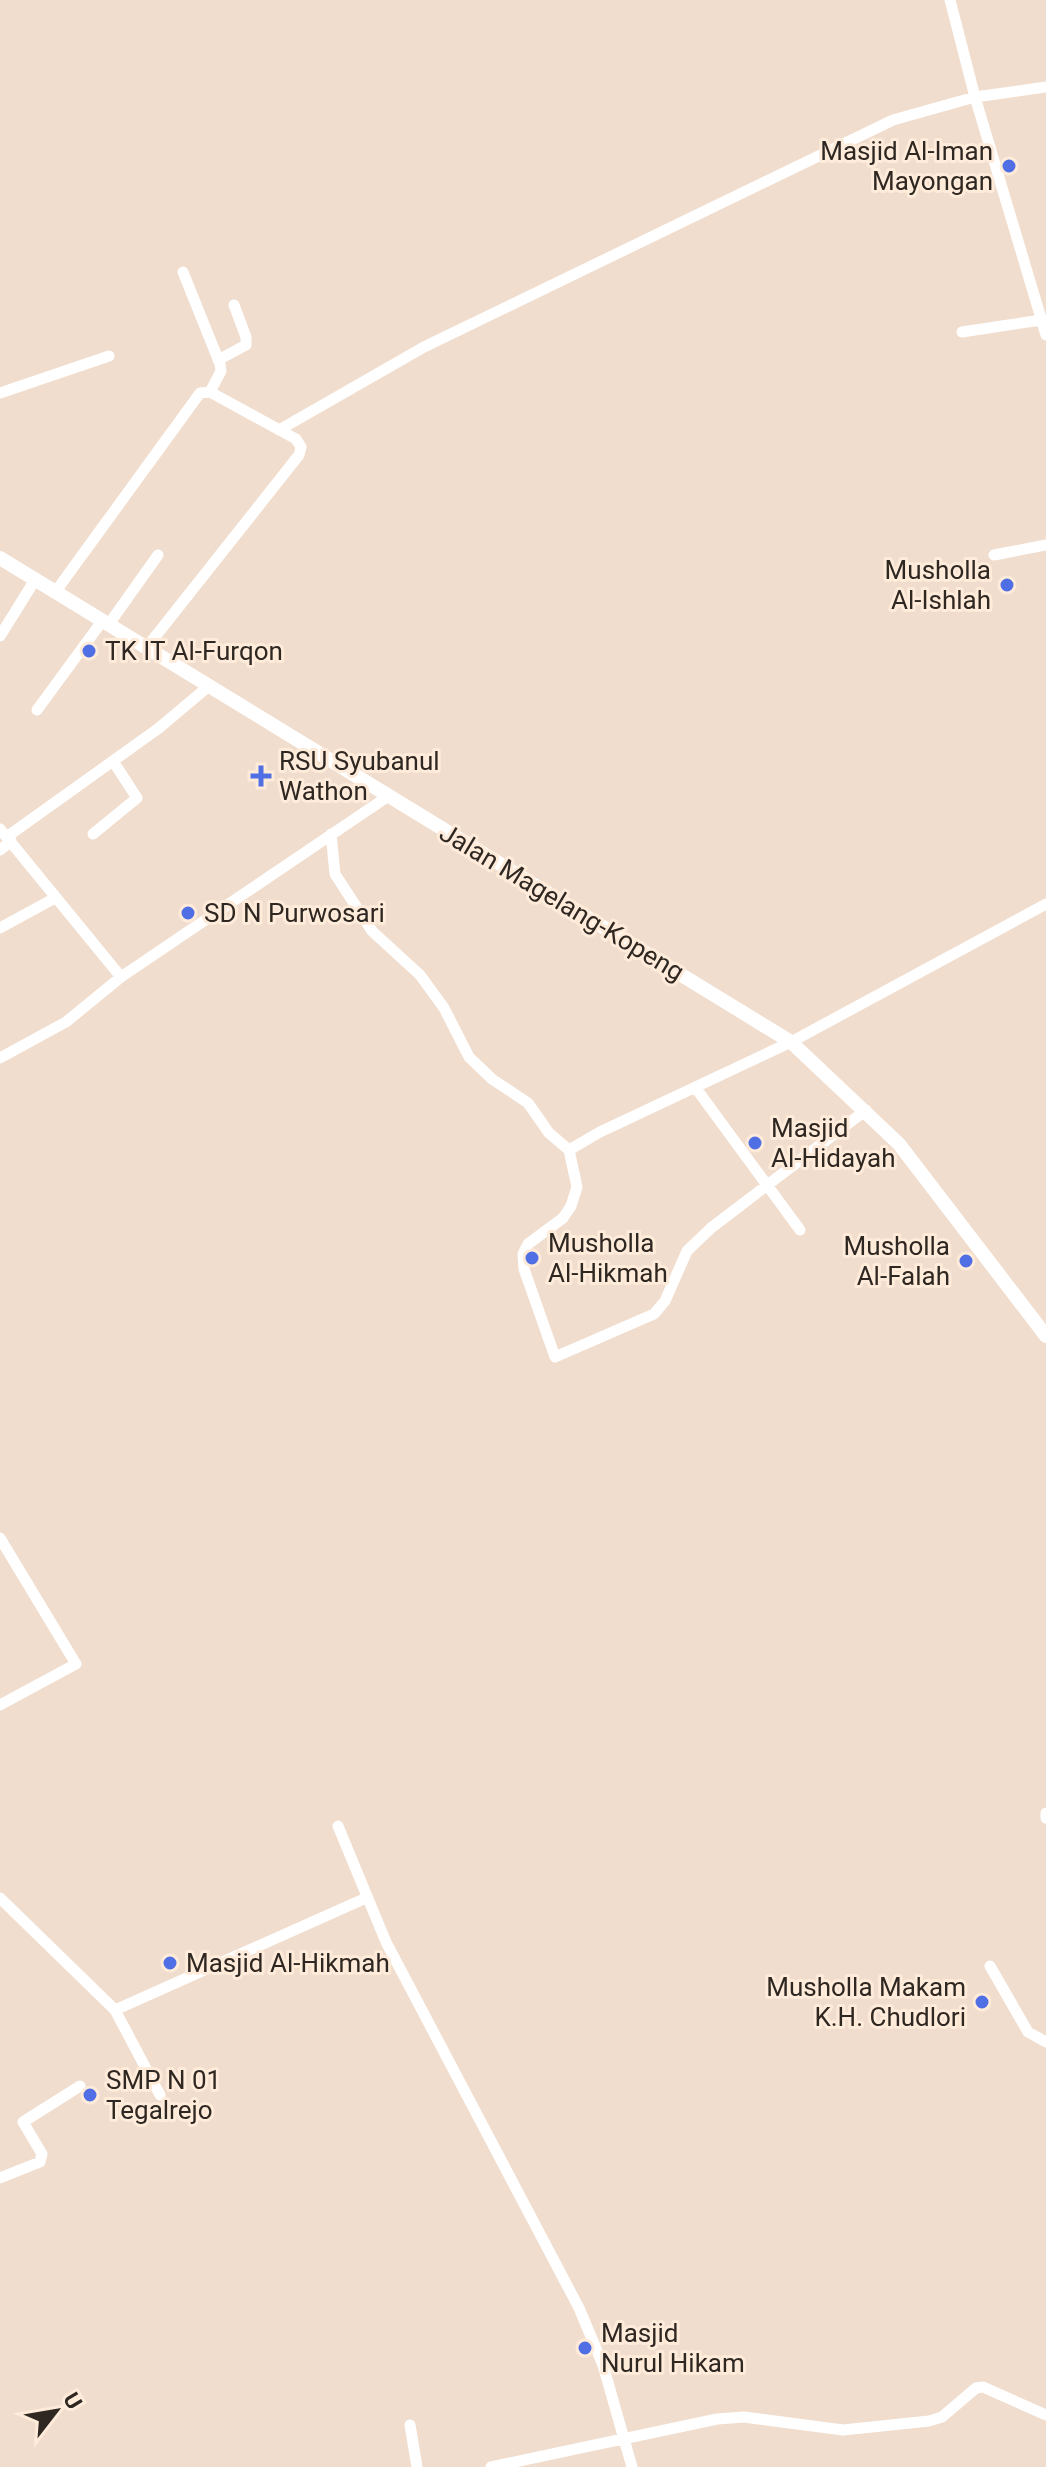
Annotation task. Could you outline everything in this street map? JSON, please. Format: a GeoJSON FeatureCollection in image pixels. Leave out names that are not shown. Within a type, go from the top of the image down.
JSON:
{"type":"FeatureCollection","features":[{"type":"Feature","properties":{"kind":"main road","name":"Jalan Magelang-Kopeng"},"geometry":{"type":"LineString","coordinates":[[0,558],[791,1042],[899,1144],[1046,1336]]}},
{"type":"Feature","properties":{"kind":"street"},"geometry":{"type":"LineString","coordinates":[[950,0],[975,97],[1046,335]]}},
{"type":"Feature","properties":{"kind":"street"},"geometry":{"type":"LineString","coordinates":[[279,430],[424,347],[893,120],[975,97],[1046,87]]}},
{"type":"Feature","properties":{"kind":"street"},"geometry":{"type":"LineString","coordinates":[[56,591],[194,397],[210,392],[221,371],[183,272]]}},
{"type":"Feature","properties":{"kind":"street"},"geometry":{"type":"LineString","coordinates":[[218,360],[246,345],[234,305]]}},
{"type":"Feature","properties":{"kind":"street"},"geometry":{"type":"LineString","coordinates":[[962,332],[1041,320]]}},
{"type":"Feature","properties":{"kind":"street"},"geometry":{"type":"LineString","coordinates":[[0,393],[109,356]]}},
{"type":"Feature","properties":{"kind":"street"},"geometry":{"type":"LineString","coordinates":[[147,647],[299,455],[300,442],[210,392]]}},
{"type":"Feature","properties":{"kind":"street"},"geometry":{"type":"LineString","coordinates":[[994,555],[1046,545]]}},
{"type":"Feature","properties":{"kind":"street"},"geometry":{"type":"LineString","coordinates":[[37,710],[158,555]]}},
{"type":"Feature","properties":{"kind":"street"},"geometry":{"type":"LineString","coordinates":[[0,636],[35,580]]}},
{"type":"Feature","properties":{"kind":"street"},"geometry":{"type":"LineString","coordinates":[[0,850],[6,835],[113,761],[210,685]]}},
{"type":"Feature","properties":{"kind":"street"},"geometry":{"type":"LineString","coordinates":[[93,834],[137,798],[113,761]]}},
{"type":"Feature","properties":{"kind":"street"},"geometry":{"type":"LineString","coordinates":[[0,1058],[66,1022],[121,977],[387,797]]}},
{"type":"Feature","properties":{"kind":"street"},"geometry":{"type":"LineString","coordinates":[[331,834],[335,874],[372,931],[420,975],[444,1008],[469,1057],[492,1079],[528,1103],[549,1133],[569,1150],[577,1187],[571,1206],[563,1218],[528,1244],[523,1254],[524,1269],[555,1357],[654,1314],[665,1301],[687,1251],[711,1228],[866,1110]]}},
{"type":"Feature","properties":{"kind":"street"},"geometry":{"type":"LineString","coordinates":[[6,835],[121,977]]}},
{"type":"Feature","properties":{"kind":"street"},"geometry":{"type":"LineString","coordinates":[[0,928],[55,898]]}},
{"type":"Feature","properties":{"kind":"street"},"geometry":{"type":"LineString","coordinates":[[569,1150],[791,1042],[1046,904]]}},
{"type":"Feature","properties":{"kind":"street"},"geometry":{"type":"LineString","coordinates":[[695,1087],[800,1230]]}},
{"type":"Feature","properties":{"kind":"street"},"geometry":{"type":"LineString","coordinates":[[0,1538],[76,1664],[0,1705]]}},
{"type":"Feature","properties":{"kind":"street"},"geometry":{"type":"LineString","coordinates":[[338,1826],[366,1898],[579,2308],[603,2365],[632,2467]]}},
{"type":"Feature","properties":{"kind":"street"},"geometry":{"type":"LineString","coordinates":[[0,1898],[115,2010],[160,2095]]}},
{"type":"Feature","properties":{"kind":"street"},"geometry":{"type":"LineString","coordinates":[[115,2010],[366,1898]]}},
{"type":"Feature","properties":{"kind":"street"},"geometry":{"type":"LineString","coordinates":[[990,1966],[1028,2032],[1046,2042]]}},
{"type":"Feature","properties":{"kind":"street"},"geometry":{"type":"LineString","coordinates":[[0,2178],[40,2162],[42,2154],[23,2122],[80,2086]]}},
{"type":"Feature","properties":{"kind":"street"},"geometry":{"type":"LineString","coordinates":[[491,2467],[680,2425],[744,2417],[820,2430],[929,2421],[942,2417],[983,2387],[1046,2415]]}},
{"type":"Feature","properties":{"kind":"street"},"geometry":{"type":"LineString","coordinates":[[410,2425],[417,2467]]}},
{"type":"Feature","properties":{"kind":"place","name":"Masjid Al-Iman Mayongan"},"geometry":{"type":"Point","coordinates":[1009,166]}},
{"type":"Feature","properties":{"kind":"place","name":"Musholla Al-Ishlah"},"geometry":{"type":"Point","coordinates":[1007,585]}},
{"type":"Feature","properties":{"kind":"place","name":"TK IT Al-Furqon"},"geometry":{"type":"Point","coordinates":[89,651]}},
{"type":"Feature","properties":{"kind":"place","name":"RSU Syubanul Wathon"},"geometry":{"type":"Point","coordinates":[261,776]}},
{"type":"Feature","properties":{"kind":"place","name":"SD N Purwosari"},"geometry":{"type":"Point","coordinates":[188,913]}},
{"type":"Feature","properties":{"kind":"place","name":"Masjid Al-Hidayah"},"geometry":{"type":"Point","coordinates":[755,1143]}},
{"type":"Feature","properties":{"kind":"place","name":"Musholla Al-Hikmah"},"geometry":{"type":"Point","coordinates":[532,1258]}},
{"type":"Feature","properties":{"kind":"place","name":"Musholla Al-Falah"},"geometry":{"type":"Point","coordinates":[966,1261]}},
{"type":"Feature","properties":{"kind":"place","name":"Masjid Al-Hikmah"},"geometry":{"type":"Point","coordinates":[170,1963]}},
{"type":"Feature","properties":{"kind":"place","name":"Musholla Makam K.H. Chudlori"},"geometry":{"type":"Point","coordinates":[982,2002]}},
{"type":"Feature","properties":{"kind":"place","name":"SMP N 01 Tegalrejo"},"geometry":{"type":"Point","coordinates":[90,2095]}},
{"type":"Feature","properties":{"kind":"place","name":"Masjid Nurul Hikam"},"geometry":{"type":"Point","coordinates":[585,2348]}}]}
